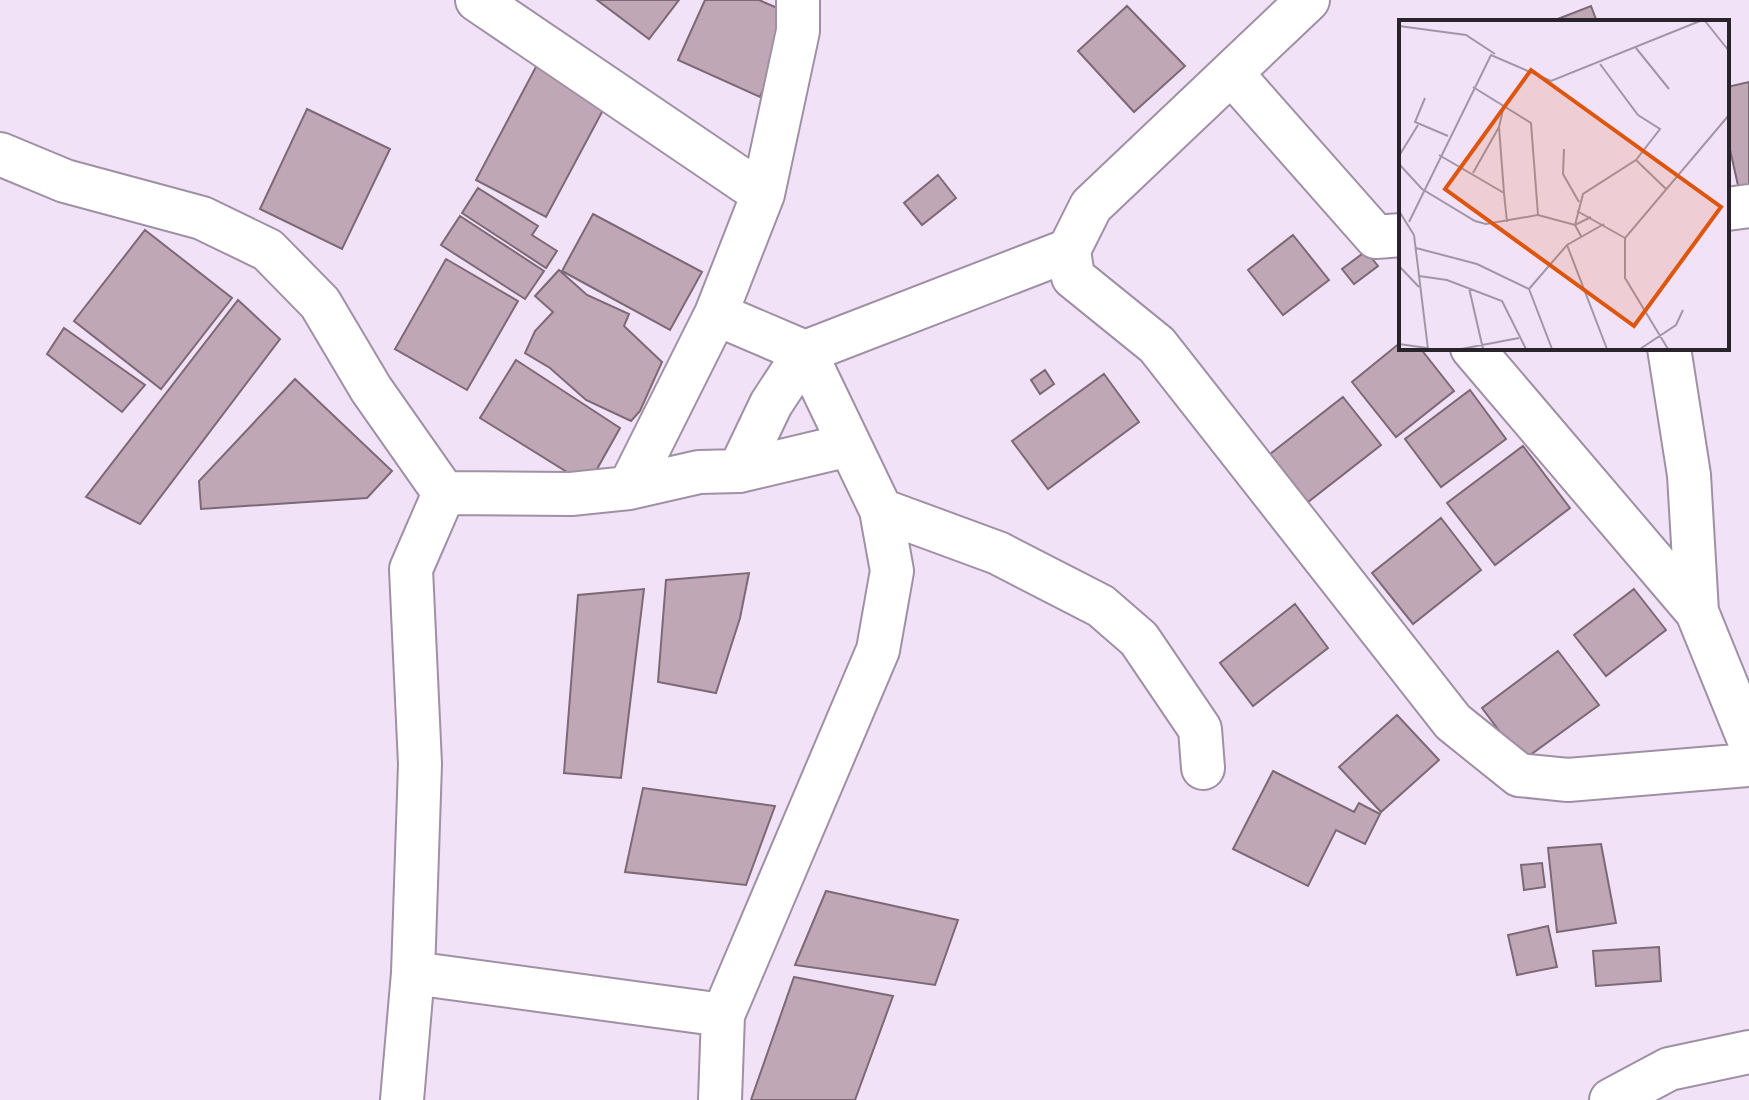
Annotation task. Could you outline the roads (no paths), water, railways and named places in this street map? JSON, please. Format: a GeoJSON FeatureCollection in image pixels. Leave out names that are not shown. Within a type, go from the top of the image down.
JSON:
{"type":"FeatureCollection","features":[{"type":"Feature","properties":{"kind":"street"},"geometry":{"type":"LineString","coordinates":[[477,0],[763,194]]}},
{"type":"Feature","properties":{"kind":"street"},"geometry":{"type":"LineString","coordinates":[[629,488],[716,314],[763,194],[798,31],[798,0]]}},
{"type":"Feature","properties":{"kind":"street"},"geometry":{"type":"LineString","coordinates":[[1308,0],[1091,206],[1069,250],[1073,277],[1157,345],[1453,722],[1519,775],[1568,780],[1749,765]]}},
{"type":"Feature","properties":{"kind":"street"},"geometry":{"type":"LineString","coordinates":[[1232,74],[1393,246]]}},
{"type":"Feature","properties":{"kind":"street"},"geometry":{"type":"LineString","coordinates":[[0,154],[65,181],[202,218],[268,250],[320,303],[371,389],[444,493]]}},
{"type":"Feature","properties":{"kind":"street"},"geometry":{"type":"LineString","coordinates":[[1729,209],[1749,206]]}},
{"type":"Feature","properties":{"kind":"street"},"geometry":{"type":"LineString","coordinates":[[739,471],[771,404],[805,352],[1069,250]]}},
{"type":"Feature","properties":{"kind":"street"},"geometry":{"type":"LineString","coordinates":[[716,314],[805,352],[881,510],[892,571],[878,650],[723,1015],[720,1100]]}},
{"type":"Feature","properties":{"kind":"street"},"geometry":{"type":"LineString","coordinates":[[1474,350],[1697,612],[1749,740]]}},
{"type":"Feature","properties":{"kind":"street"},"geometry":{"type":"LineString","coordinates":[[1669,350],[1689,475],[1697,612]]}},
{"type":"Feature","properties":{"kind":"street"},"geometry":{"type":"LineString","coordinates":[[444,493],[571,494],[629,488],[699,472],[739,471],[849,445]]}},
{"type":"Feature","properties":{"kind":"street"},"geometry":{"type":"LineString","coordinates":[[402,1100],[413,973],[420,764],[411,569],[444,493]]}},
{"type":"Feature","properties":{"kind":"street"},"geometry":{"type":"LineString","coordinates":[[881,510],[998,553],[1101,606],[1139,639],[1200,729],[1203,768]]}},
{"type":"Feature","properties":{"kind":"street"},"geometry":{"type":"LineString","coordinates":[[413,973],[723,1015]]}},
{"type":"Feature","properties":{"kind":"street"},"geometry":{"type":"LineString","coordinates":[[1611,1100],[1669,1069],[1749,1052]]}}]}
